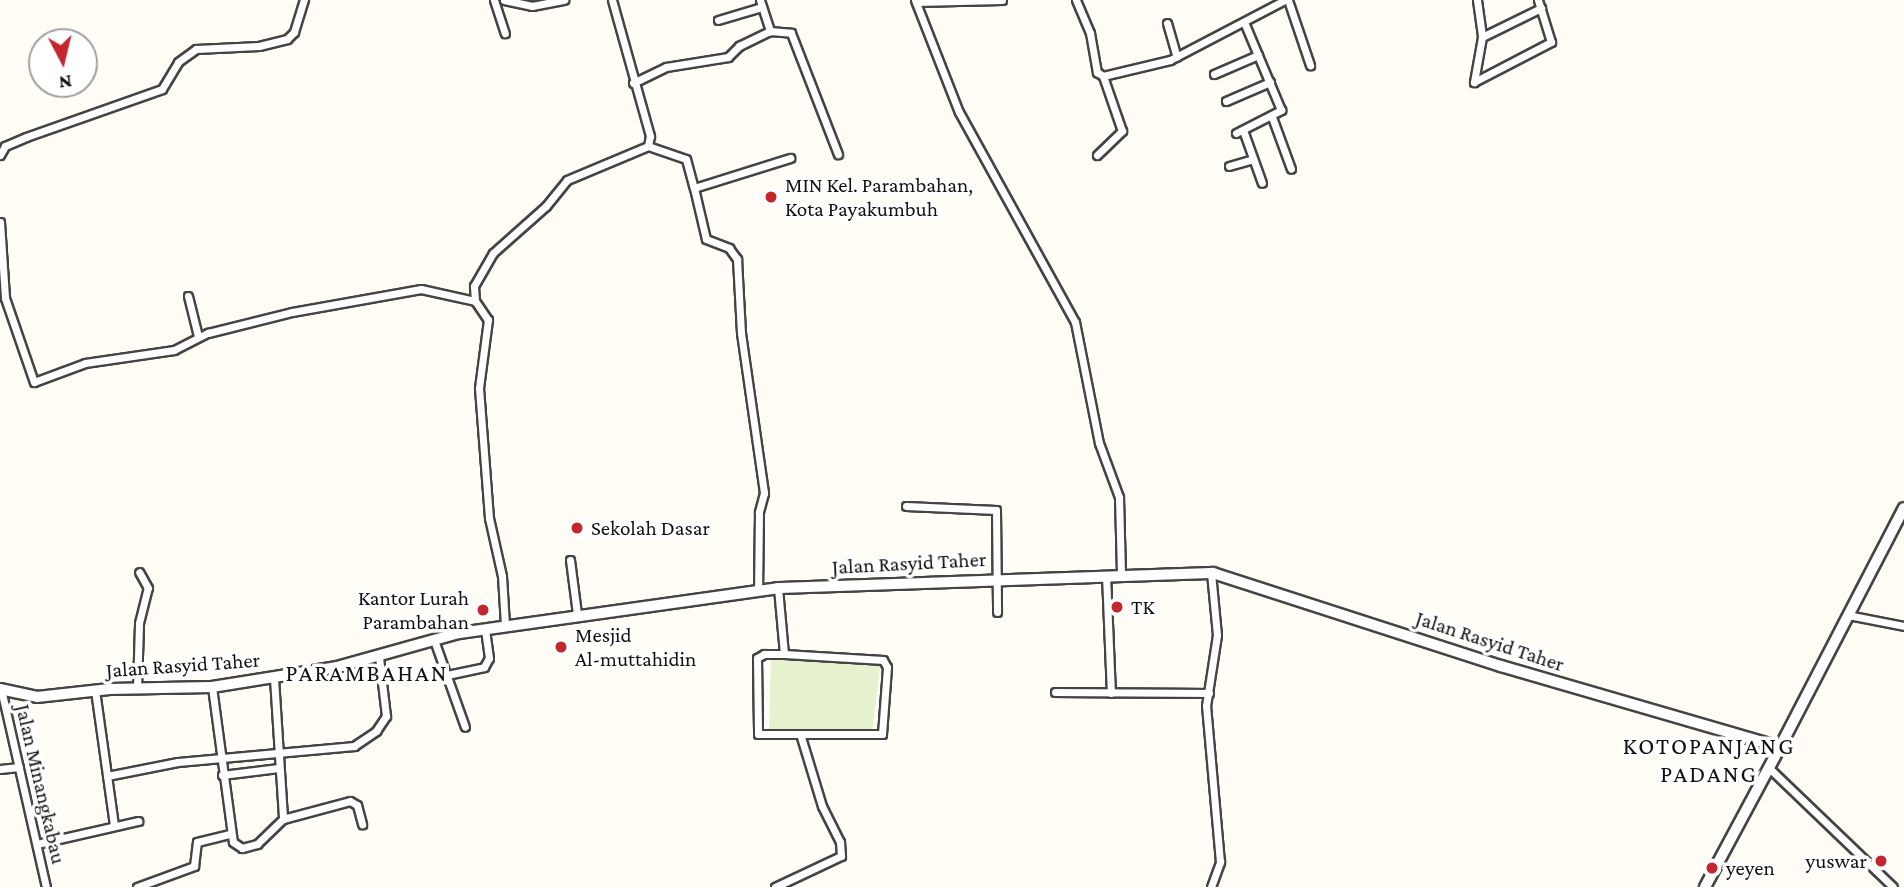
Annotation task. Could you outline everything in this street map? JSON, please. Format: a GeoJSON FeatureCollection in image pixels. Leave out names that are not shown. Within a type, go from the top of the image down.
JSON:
{"type":"FeatureCollection","features":[{"type":"Feature","properties":{"kind":"street"},"geometry":{"type":"LineString","coordinates":[[0,155],[5,146],[26,137],[162,89],[178,62],[196,49],[259,46],[287,39],[294,32],[304,0]]}},
{"type":"Feature","properties":{"kind":"street"},"geometry":{"type":"LineString","coordinates":[[494,0],[505,33]]}},
{"type":"Feature","properties":{"kind":"street"},"geometry":{"type":"LineString","coordinates":[[504,0],[531,6],[564,0]]}},
{"type":"Feature","properties":{"kind":"street"},"geometry":{"type":"LineString","coordinates":[[612,0],[633,83],[650,136],[648,146]]}},
{"type":"Feature","properties":{"kind":"street"},"geometry":{"type":"LineString","coordinates":[[1002,0],[916,1],[959,112],[1075,322],[1099,443],[1119,497],[1121,574]]}},
{"type":"Feature","properties":{"kind":"street"},"geometry":{"type":"LineString","coordinates":[[1076,0],[1090,33],[1097,72],[1103,76],[1122,131],[1097,155]]}},
{"type":"Feature","properties":{"kind":"street"},"geometry":{"type":"LineString","coordinates":[[1103,76],[1177,57],[1286,0],[1310,65]]}},
{"type":"Feature","properties":{"kind":"street"},"geometry":{"type":"LineString","coordinates":[[1477,0],[1482,37],[1474,82],[1551,42],[1539,4],[1482,37]]}},
{"type":"Feature","properties":{"kind":"street"},"geometry":{"type":"LineString","coordinates":[[718,20],[761,3],[770,31]]}},
{"type":"Feature","properties":{"kind":"street"},"geometry":{"type":"LineString","coordinates":[[1244,22],[1281,110],[1239,132],[1262,183]]}},
{"type":"Feature","properties":{"kind":"street"},"geometry":{"type":"LineString","coordinates":[[1167,23],[1177,57]]}},
{"type":"Feature","properties":{"kind":"street"},"geometry":{"type":"LineString","coordinates":[[633,83],[666,67],[728,57],[739,46],[770,31],[791,33],[838,154]]}},
{"type":"Feature","properties":{"kind":"street"},"geometry":{"type":"LineString","coordinates":[[1213,74],[1258,55]]}},
{"type":"Feature","properties":{"kind":"street"},"geometry":{"type":"LineString","coordinates":[[1226,100],[1270,82]]}},
{"type":"Feature","properties":{"kind":"street"},"geometry":{"type":"LineString","coordinates":[[1272,117],[1291,169]]}},
{"type":"Feature","properties":{"kind":"street"},"geometry":{"type":"LineString","coordinates":[[505,625],[502,576],[489,518],[479,388],[488,320],[475,301],[474,286],[482,267],[551,201],[561,185],[648,146],[686,159],[706,239],[729,248],[737,259],[741,334],[764,493],[759,512],[758,590]]}},
{"type":"Feature","properties":{"kind":"street"},"geometry":{"type":"LineString","coordinates":[[694,188],[790,158]]}},
{"type":"Feature","properties":{"kind":"street"},"geometry":{"type":"LineString","coordinates":[[1229,166],[1253,159]]}},
{"type":"Feature","properties":{"kind":"street"},"geometry":{"type":"LineString","coordinates":[[0,222],[5,298],[31,380],[85,363],[174,350],[198,336],[292,312],[421,289],[475,301]]}},
{"type":"Feature","properties":{"kind":"street"},"geometry":{"type":"LineString","coordinates":[[188,296],[198,336]]}},
{"type":"Feature","properties":{"kind":"street"},"geometry":{"type":"LineString","coordinates":[[906,506],[996,510],[997,612]]}},
{"type":"Feature","properties":{"kind":"street"},"geometry":{"type":"LineString","coordinates":[[1705,887],[1770,769],[1904,508]]}},
{"type":"Feature","properties":{"kind":"street"},"geometry":{"type":"LineString","coordinates":[[570,560],[577,614]]}},
{"type":"Feature","properties":{"kind":"street"},"geometry":{"type":"LineString","coordinates":[[137,688],[139,623],[148,588],[139,572]]}},
{"type":"Feature","properties":{"kind":"street"},"geometry":{"type":"LineString","coordinates":[[1210,887],[1220,856],[1209,693],[1217,635],[1211,573]]}},
{"type":"Feature","properties":{"kind":"street","name":"Jalan Rasyid Taher"},"geometry":{"type":"LineString","coordinates":[[1,689],[37,697],[95,690],[212,687],[274,678],[379,657],[485,628],[778,588],[997,578],[1211,573],[1501,666],[1780,747]]}},
{"type":"Feature","properties":{"kind":"street"},"geometry":{"type":"LineString","coordinates":[[1106,575],[1111,693]]}},
{"type":"Feature","properties":{"kind":"street"},"geometry":{"type":"LineString","coordinates":[[778,588],[784,654]]}},
{"type":"Feature","properties":{"kind":"street"},"geometry":{"type":"LineString","coordinates":[[1848,615],[1904,626]]}},
{"type":"Feature","properties":{"kind":"street"},"geometry":{"type":"LineString","coordinates":[[447,676],[484,667],[489,657],[485,628]]}},
{"type":"Feature","properties":{"kind":"street"},"geometry":{"type":"LineString","coordinates":[[434,640],[465,727]]}},
{"type":"Feature","properties":{"kind":"street"},"geometry":{"type":"LineString","coordinates":[[764,653],[784,654],[880,658],[887,665],[882,734],[761,736],[757,730],[758,658],[764,653]]}},
{"type":"Feature","properties":{"kind":"street"},"geometry":{"type":"LineString","coordinates":[[107,776],[220,757],[345,749],[376,731],[384,722],[388,706],[379,657]]}},
{"type":"Feature","properties":{"kind":"street"},"geometry":{"type":"LineString","coordinates":[[274,678],[284,819]]}},
{"type":"Feature","properties":{"kind":"street"},"geometry":{"type":"LineString","coordinates":[[212,687],[230,834],[237,847],[251,847],[284,819],[350,801],[357,805],[362,824]]}},
{"type":"Feature","properties":{"kind":"street","name":"Jalan Minangkabau"},"geometry":{"type":"LineString","coordinates":[[1,689],[46,887]]}},
{"type":"Feature","properties":{"kind":"street"},"geometry":{"type":"LineString","coordinates":[[95,690],[114,826]]}},
{"type":"Feature","properties":{"kind":"street"},"geometry":{"type":"LineString","coordinates":[[1055,692],[1209,693]]}},
{"type":"Feature","properties":{"kind":"street"},"geometry":{"type":"LineString","coordinates":[[775,887],[841,856],[840,842],[822,806],[801,737]]}},
{"type":"Feature","properties":{"kind":"street"},"geometry":{"type":"LineString","coordinates":[[0,769],[19,767]]}},
{"type":"Feature","properties":{"kind":"street"},"geometry":{"type":"LineString","coordinates":[[222,775],[279,768]]}},
{"type":"Feature","properties":{"kind":"street"},"geometry":{"type":"LineString","coordinates":[[1770,769],[1893,887]]}},
{"type":"Feature","properties":{"kind":"street"},"geometry":{"type":"LineString","coordinates":[[37,844],[138,821]]}},
{"type":"Feature","properties":{"kind":"street"},"geometry":{"type":"LineString","coordinates":[[137,887],[194,866],[197,842],[230,834]]}},
{"type":"Feature","properties":{"kind":"green space"},"geometry":{"type":"Polygon","coordinates":[[[771,655],[880,666],[872,734],[769,731],[771,655]]]}},
{"type":"Feature","properties":{"kind":"place","name":"MIN Kel. Parambahan, Kota Payakumbuh"},"geometry":{"type":"Point","coordinates":[771,197]}},
{"type":"Feature","properties":{"kind":"place","name":"Sekolah Dasar"},"geometry":{"type":"Point","coordinates":[577,528]}},
{"type":"Feature","properties":{"kind":"place","name":"TK"},"geometry":{"type":"Point","coordinates":[1117,607]}},
{"type":"Feature","properties":{"kind":"place","name":"Kantor Lurah Parambahan"},"geometry":{"type":"Point","coordinates":[483,610]}},
{"type":"Feature","properties":{"kind":"place","name":"Mesjid Al-muttahidin"},"geometry":{"type":"Point","coordinates":[561,647]}},
{"type":"Feature","properties":{"kind":"place","name":"yuswar"},"geometry":{"type":"Point","coordinates":[1881,861]}},
{"type":"Feature","properties":{"kind":"place","name":"yeyen"},"geometry":{"type":"Point","coordinates":[1712,868]}},
{"type":"Feature","properties":{"kind":"district","name":"PARAMBAHAN"},"geometry":{"type":"Point","coordinates":[367,673]}},
{"type":"Feature","properties":{"kind":"district","name":"KOTOPANJANG PADANG"},"geometry":{"type":"Point","coordinates":[1709,760]}}]}
